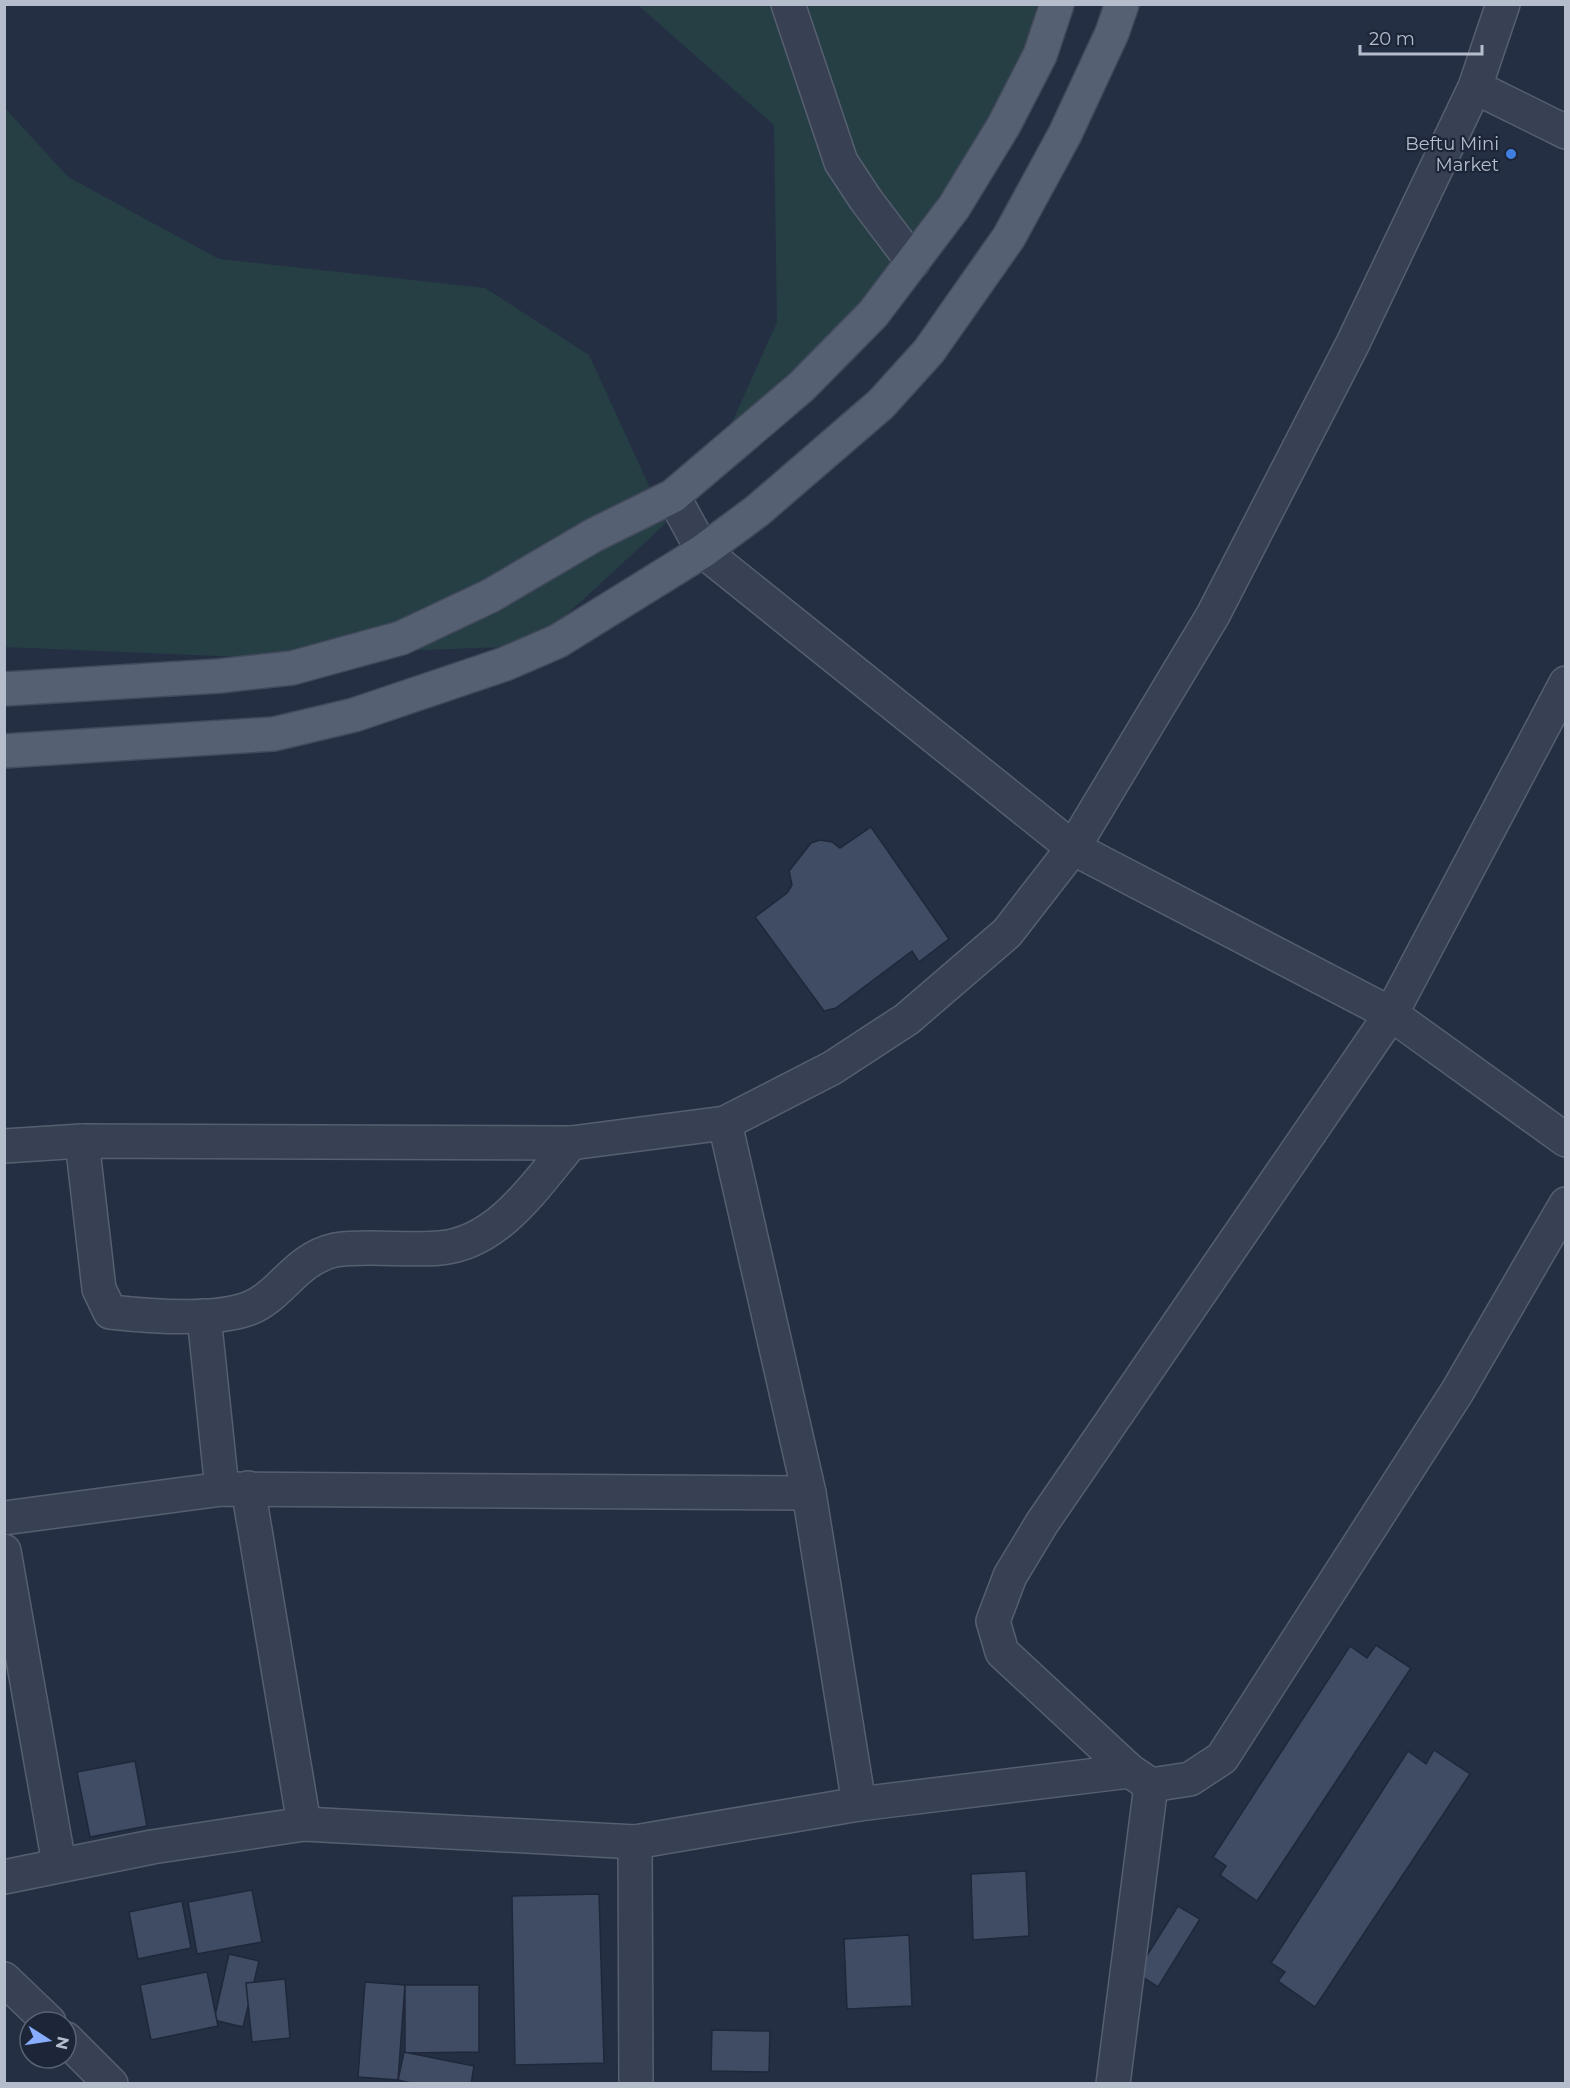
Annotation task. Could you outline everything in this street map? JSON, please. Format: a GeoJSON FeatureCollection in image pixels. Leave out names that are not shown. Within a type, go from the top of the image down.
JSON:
{"type":"FeatureCollection","features":[{"type":"Feature","properties":{"kind":"main road"},"geometry":{"type":"LineString","coordinates":[[4,689],[219,676],[292,668],[401,638],[490,596],[594,535],[673,496],[801,387],[873,314],[954,207],[1004,124],[1040,55],[1057,4]]}},
{"type":"Feature","properties":{"kind":"main road"},"geometry":{"type":"LineString","coordinates":[[4,751],[274,734],[354,715],[506,664],[558,641],[703,551],[757,511],[881,404],[929,351],[1009,237],[1065,134],[1112,33],[1122,4]]}},
{"type":"Feature","properties":{"kind":"street"},"geometry":{"type":"LineString","coordinates":[[788,4],[841,162],[866,200],[913,262]]}},
{"type":"Feature","properties":{"kind":"street"},"geometry":{"type":"LineString","coordinates":[[4,1146],[82,1141],[571,1143],[724,1123],[831,1068],[907,1019],[1007,933],[1073,848],[1213,615],[1353,343],[1475,87],[1503,4]]}},
{"type":"Feature","properties":{"kind":"street"},"geometry":{"type":"LineString","coordinates":[[1475,87],[1566,132]]}},
{"type":"Feature","properties":{"kind":"street"},"geometry":{"type":"LineString","coordinates":[[673,496],[703,551],[1073,848],[1391,1014],[1566,1140]]}},
{"type":"Feature","properties":{"kind":"street"},"geometry":{"type":"LineString","coordinates":[[1140,1778],[1002,1652],[993,1621],[1010,1576],[1042,1523],[1391,1014],[1566,683]]}},
{"type":"Feature","properties":{"kind":"street"},"geometry":{"type":"LineString","coordinates":[[724,1123],[809,1493],[859,1804]]}},
{"type":"Feature","properties":{"kind":"street"},"geometry":{"type":"LineString","coordinates":[[82,1141],[99,1290],[110,1312],[204,1316],[250,1308],[273,1292],[301,1264],[335,1251],[443,1248],[480,1235],[506,1219],[571,1143]]}},
{"type":"Feature","properties":{"kind":"street"},"geometry":{"type":"LineString","coordinates":[[4,1876],[58,1864],[304,1824],[635,1842],[859,1804],[1140,1778],[1190,1779],[1222,1758],[1457,1392],[1566,1204]]}},
{"type":"Feature","properties":{"kind":"street"},"geometry":{"type":"LineString","coordinates":[[204,1316],[235,1489],[304,1824]]}},
{"type":"Feature","properties":{"kind":"street"},"geometry":{"type":"LineString","coordinates":[[4,1518],[235,1489],[809,1493]]}},
{"type":"Feature","properties":{"kind":"street"},"geometry":{"type":"LineString","coordinates":[[4,1551],[58,1864]]}},
{"type":"Feature","properties":{"kind":"street"},"geometry":{"type":"LineString","coordinates":[[1113,2084],[1140,1778]]}},
{"type":"Feature","properties":{"kind":"street"},"geometry":{"type":"LineString","coordinates":[[635,1842],[636,2084]]}},
{"type":"Feature","properties":{"kind":"street"},"geometry":{"type":"LineString","coordinates":[[4,1979],[36,2010]]}},
{"type":"Feature","properties":{"kind":"street"},"geometry":{"type":"LineString","coordinates":[[78,2051],[111,2084]]}},
{"type":"Feature","properties":{"kind":"green space"},"geometry":{"type":"Polygon","coordinates":[[[638,5],[1037,5],[1020,69],[868,310],[722,445],[777,322],[774,125],[638,5]]]}},
{"type":"Feature","properties":{"kind":"green space"},"geometry":{"type":"Polygon","coordinates":[[[5,108],[68,177],[219,259],[485,288],[589,355],[666,523],[533,646],[243,657],[5,647],[5,108]]]}},
{"type":"Feature","properties":{"kind":"building"},"geometry":{"type":"Polygon","coordinates":[[[871,827],[949,939],[919,962],[912,951],[836,1008],[824,1011],[755,917],[787,893],[792,885],[789,871],[811,843],[820,840],[832,842],[840,848],[871,827]]]}},
{"type":"Feature","properties":{"kind":"building"},"geometry":{"type":"Polygon","coordinates":[[[1376,1645],[1411,1668],[1257,1901],[1220,1875],[1226,1866],[1213,1857],[1350,1646],[1367,1658],[1376,1645]]]}},
{"type":"Feature","properties":{"kind":"building"},"geometry":{"type":"Polygon","coordinates":[[[1434,1750],[1470,1774],[1315,2007],[1278,1981],[1285,1972],[1271,1963],[1408,1751],[1426,1764],[1434,1750]]]}},
{"type":"Feature","properties":{"kind":"building"},"geometry":{"type":"Polygon","coordinates":[[[135,1761],[147,1826],[90,1837],[77,1772],[135,1761]]]}},
{"type":"Feature","properties":{"kind":"building"},"geometry":{"type":"Polygon","coordinates":[[[1026,1871],[1029,1936],[973,1940],[971,1874],[1026,1871]]]}},
{"type":"Feature","properties":{"kind":"building"},"geometry":{"type":"Polygon","coordinates":[[[252,1890],[262,1942],[197,1954],[188,1902],[252,1890]]]}},
{"type":"Feature","properties":{"kind":"building"},"geometry":{"type":"Polygon","coordinates":[[[599,1894],[604,2063],[515,2065],[512,1896],[599,1894]]]}},
{"type":"Feature","properties":{"kind":"building"},"geometry":{"type":"Polygon","coordinates":[[[182,1901],[191,1948],[138,1959],[129,1912],[182,1901]]]}},
{"type":"Feature","properties":{"kind":"building"},"geometry":{"type":"Polygon","coordinates":[[[1178,1906],[1200,1919],[1158,1987],[1136,1973],[1178,1906]]]}},
{"type":"Feature","properties":{"kind":"building"},"geometry":{"type":"Polygon","coordinates":[[[909,1935],[912,2006],[847,2009],[844,1939],[909,1935]]]}},
{"type":"Feature","properties":{"kind":"building"},"geometry":{"type":"Polygon","coordinates":[[[229,1954],[259,1961],[243,2027],[214,2020],[229,1954]]]}},
{"type":"Feature","properties":{"kind":"building"},"geometry":{"type":"Polygon","coordinates":[[[207,1972],[218,2026],[151,2040],[140,1985],[207,1972]]]}},
{"type":"Feature","properties":{"kind":"building"},"geometry":{"type":"Polygon","coordinates":[[[285,1979],[290,2038],[252,2042],[246,1983],[285,1979]]]}},
{"type":"Feature","properties":{"kind":"building"},"geometry":{"type":"Polygon","coordinates":[[[365,1982],[405,1985],[398,2080],[358,2077],[365,1982]]]}},
{"type":"Feature","properties":{"kind":"building"},"geometry":{"type":"Polygon","coordinates":[[[405,1985],[479,1985],[479,2052],[405,2053],[405,1985]]]}},
{"type":"Feature","properties":{"kind":"building"},"geometry":{"type":"Polygon","coordinates":[[[712,2030],[770,2031],[769,2072],[711,2071],[712,2030]]]}},
{"type":"Feature","properties":{"kind":"building"},"geometry":{"type":"Polygon","coordinates":[[[404,2052],[474,2066],[471,2084],[415,2084],[398,2080],[404,2052]]]}},
{"type":"Feature","properties":{"kind":"place","name":"Beftu Mini Market"},"geometry":{"type":"Point","coordinates":[1511,154]}}]}
